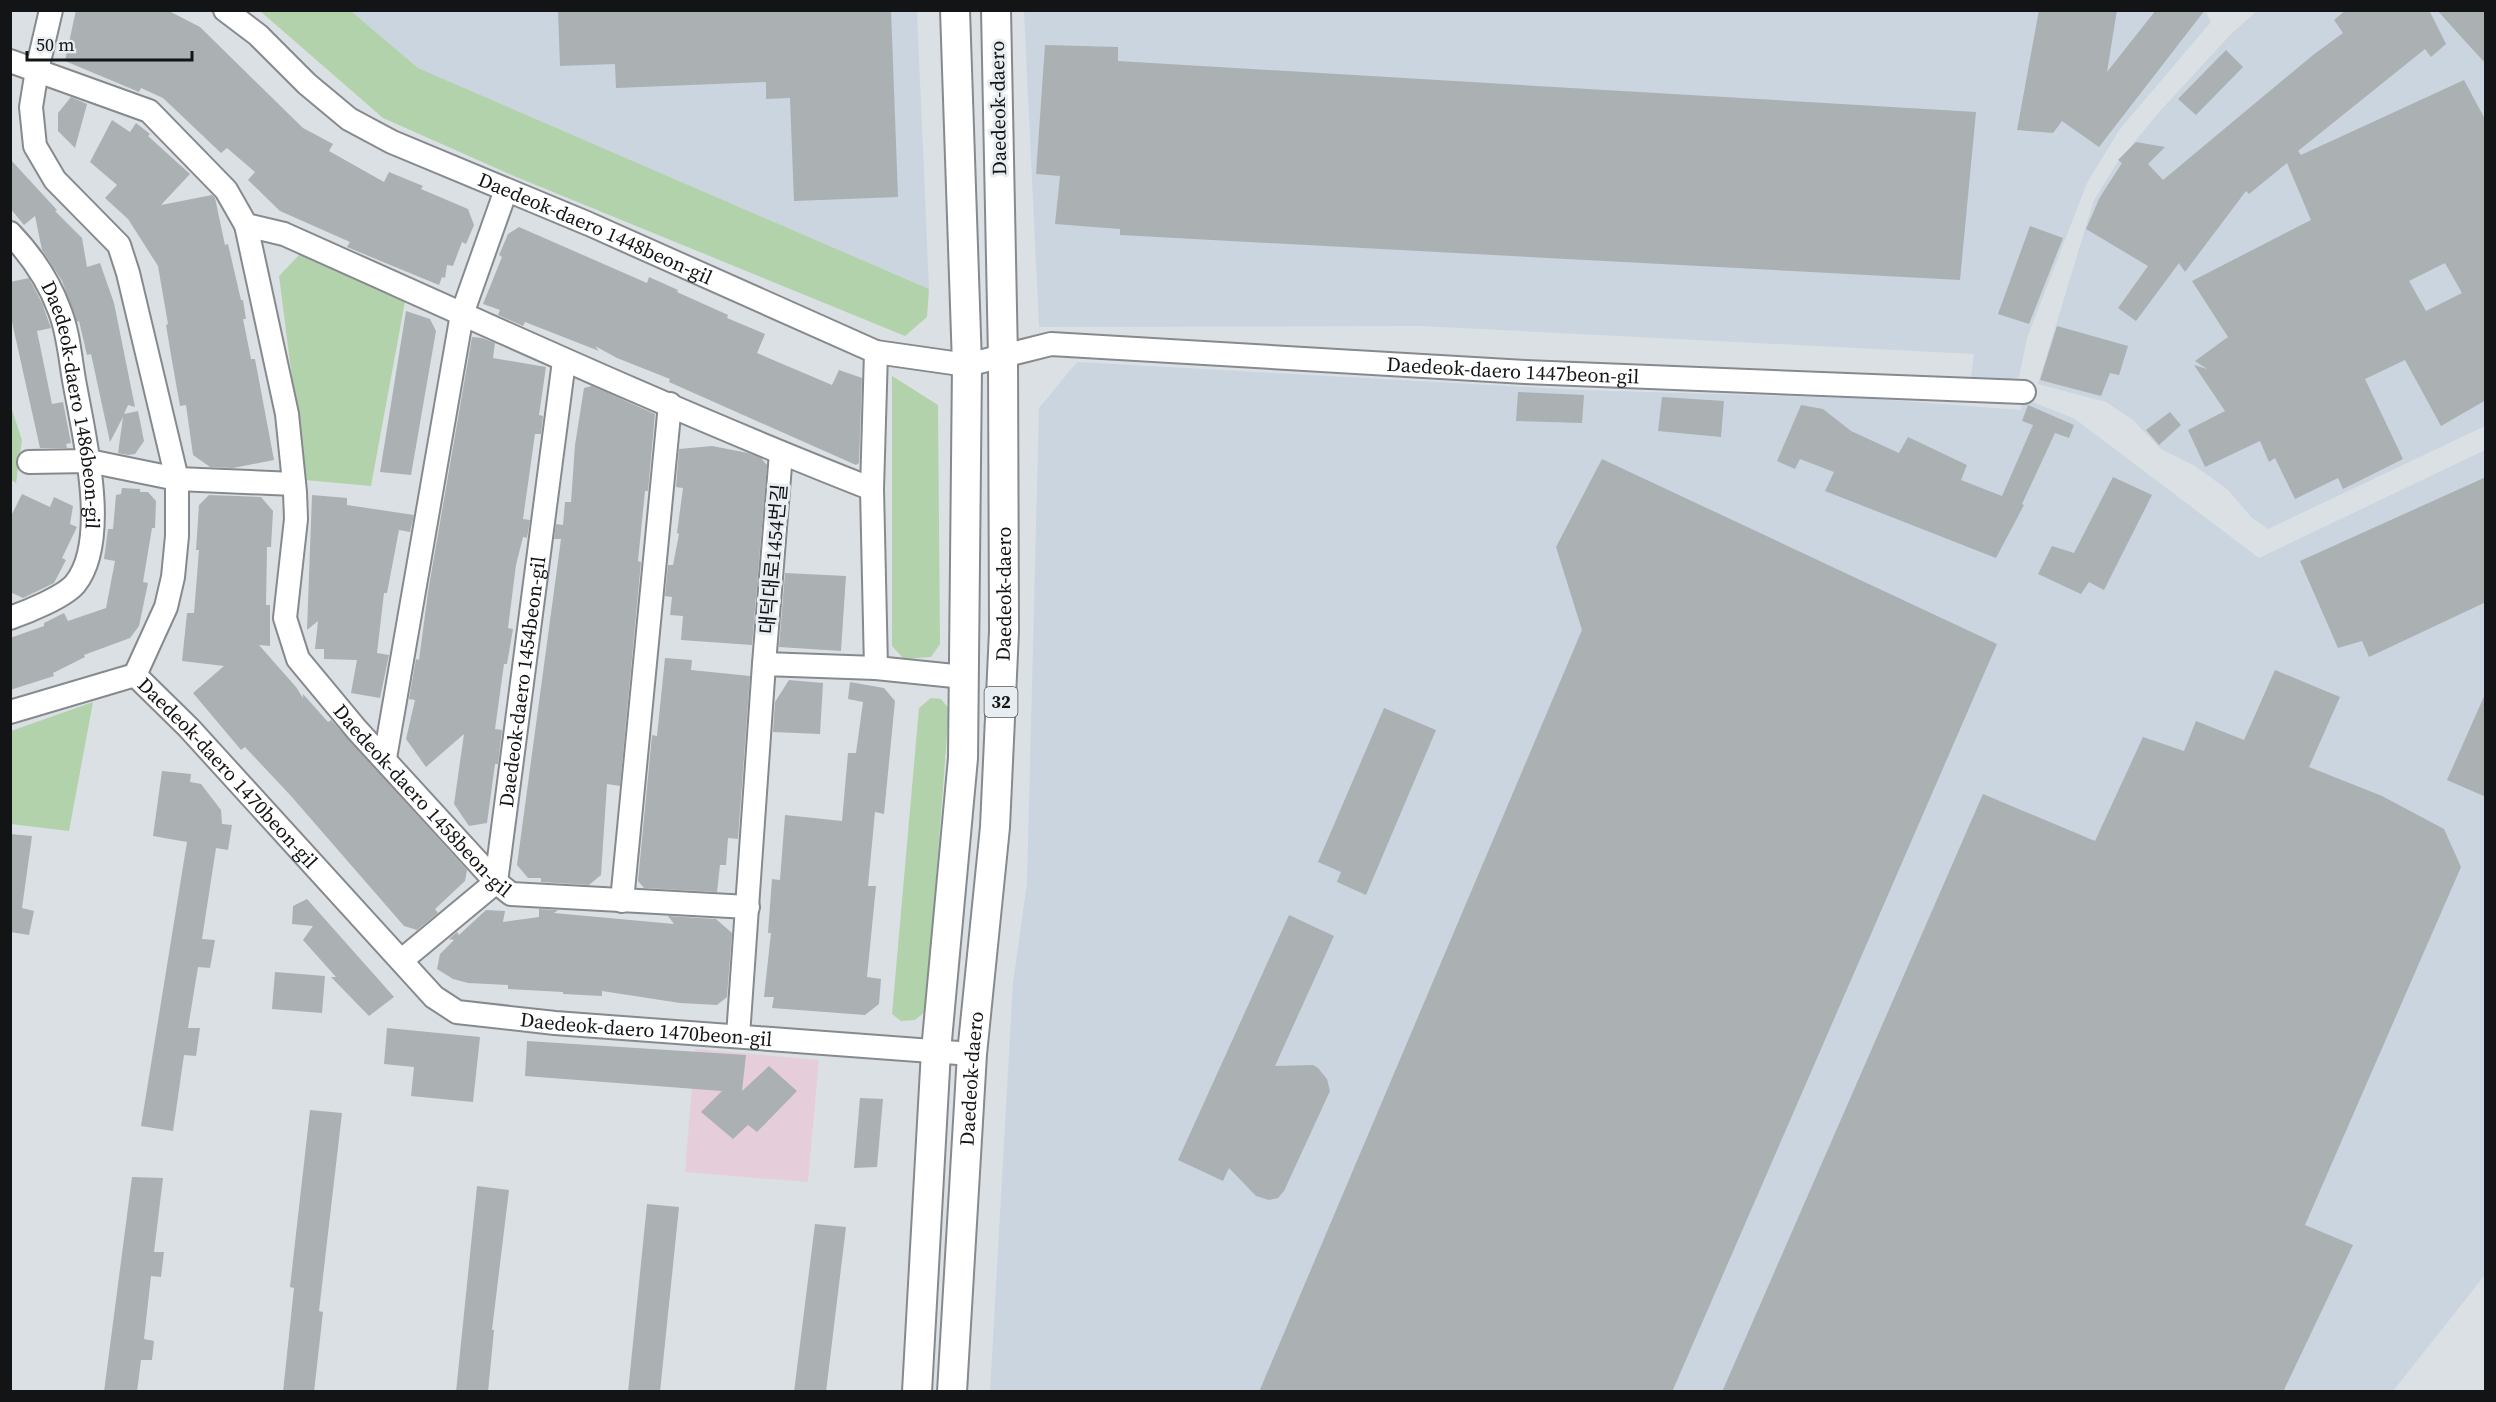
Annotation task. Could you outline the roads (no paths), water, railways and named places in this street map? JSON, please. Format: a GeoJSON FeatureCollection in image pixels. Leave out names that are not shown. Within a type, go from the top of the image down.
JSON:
{"type":"FeatureCollection","features":[{"type":"Feature","properties":{"kind":"main road","name":"Daedeok-daero"},"geometry":{"type":"LineString","coordinates":[[917,1392],[936,1051],[963,758],[967,365],[955,10]]}},
{"type":"Feature","properties":{"kind":"main road","name":"Daedeok-daero"},"geometry":{"type":"LineString","coordinates":[[952,1392],[972,1054],[995,827],[1004,642],[1003,358],[996,10]]}},
{"type":"Feature","properties":{"kind":"street","name":"Daedeok-daero 1470beon-gil"},"geometry":{"type":"LineString","coordinates":[[51,10],[31,107],[35,146],[55,180],[119,245],[128,273],[177,479],[177,536],[173,578],[166,607],[135,675],[189,728],[402,960],[434,998],[457,1012],[555,1023],[972,1054]]}},
{"type":"Feature","properties":{"kind":"street","name":"Daedeok-daero 1448beon-gil"},"geometry":{"type":"LineString","coordinates":[[225,10],[258,35],[307,84],[349,119],[392,142],[589,224],[876,352],[967,365],[1003,358]]}},
{"type":"Feature","properties":{"kind":"street"},"geometry":{"type":"LineString","coordinates":[[10,61],[149,111],[226,190],[246,225],[284,234],[564,361],[872,489]]}},
{"type":"Feature","properties":{"kind":"street"},"geometry":{"type":"LineString","coordinates":[[385,758],[462,314],[506,190]]}},
{"type":"Feature","properties":{"kind":"street","name":"Daedeok-daero 1458beon-gil"},"geometry":{"type":"LineString","coordinates":[[246,225],[287,414],[296,519],[285,618],[298,659],[357,730],[496,882],[511,894],[748,907]]}},
{"type":"Feature","properties":{"kind":"street","name":"Daedeok-daero 1486beon-gil"},"geometry":{"type":"LineString","coordinates":[[10,233],[45,276],[61,311],[88,460],[93,505],[86,564],[74,586],[34,609],[10,618]]}},
{"type":"Feature","properties":{"kind":"street","name":"Daedeok-daero 1447beon-gil"},"geometry":{"type":"LineString","coordinates":[[1003,358],[1051,344],[1525,372],[2024,392]]}},
{"type":"Feature","properties":{"kind":"street"},"geometry":{"type":"LineString","coordinates":[[876,352],[872,489],[876,668]]}},
{"type":"Feature","properties":{"kind":"street","name":"Daedeok-daero 1454beon-gil"},"geometry":{"type":"LineString","coordinates":[[496,882],[564,361]]}},
{"type":"Feature","properties":{"kind":"street"},"geometry":{"type":"LineString","coordinates":[[622,901],[669,404]]}},
{"type":"Feature","properties":{"kind":"street","name":"대덕대로1454번길"},"geometry":{"type":"LineString","coordinates":[[764,664],[782,453]]}},
{"type":"Feature","properties":{"kind":"street"},"geometry":{"type":"LineString","coordinates":[[29,462],[88,460],[177,479],[294,484]]}},
{"type":"Feature","properties":{"kind":"street"},"geometry":{"type":"LineString","coordinates":[[738,1036],[764,664],[876,668],[964,677]]}},
{"type":"Feature","properties":{"kind":"street"},"geometry":{"type":"LineString","coordinates":[[10,712],[135,675]]}},
{"type":"Feature","properties":{"kind":"street"},"geometry":{"type":"LineString","coordinates":[[402,960],[496,882]]}}]}
